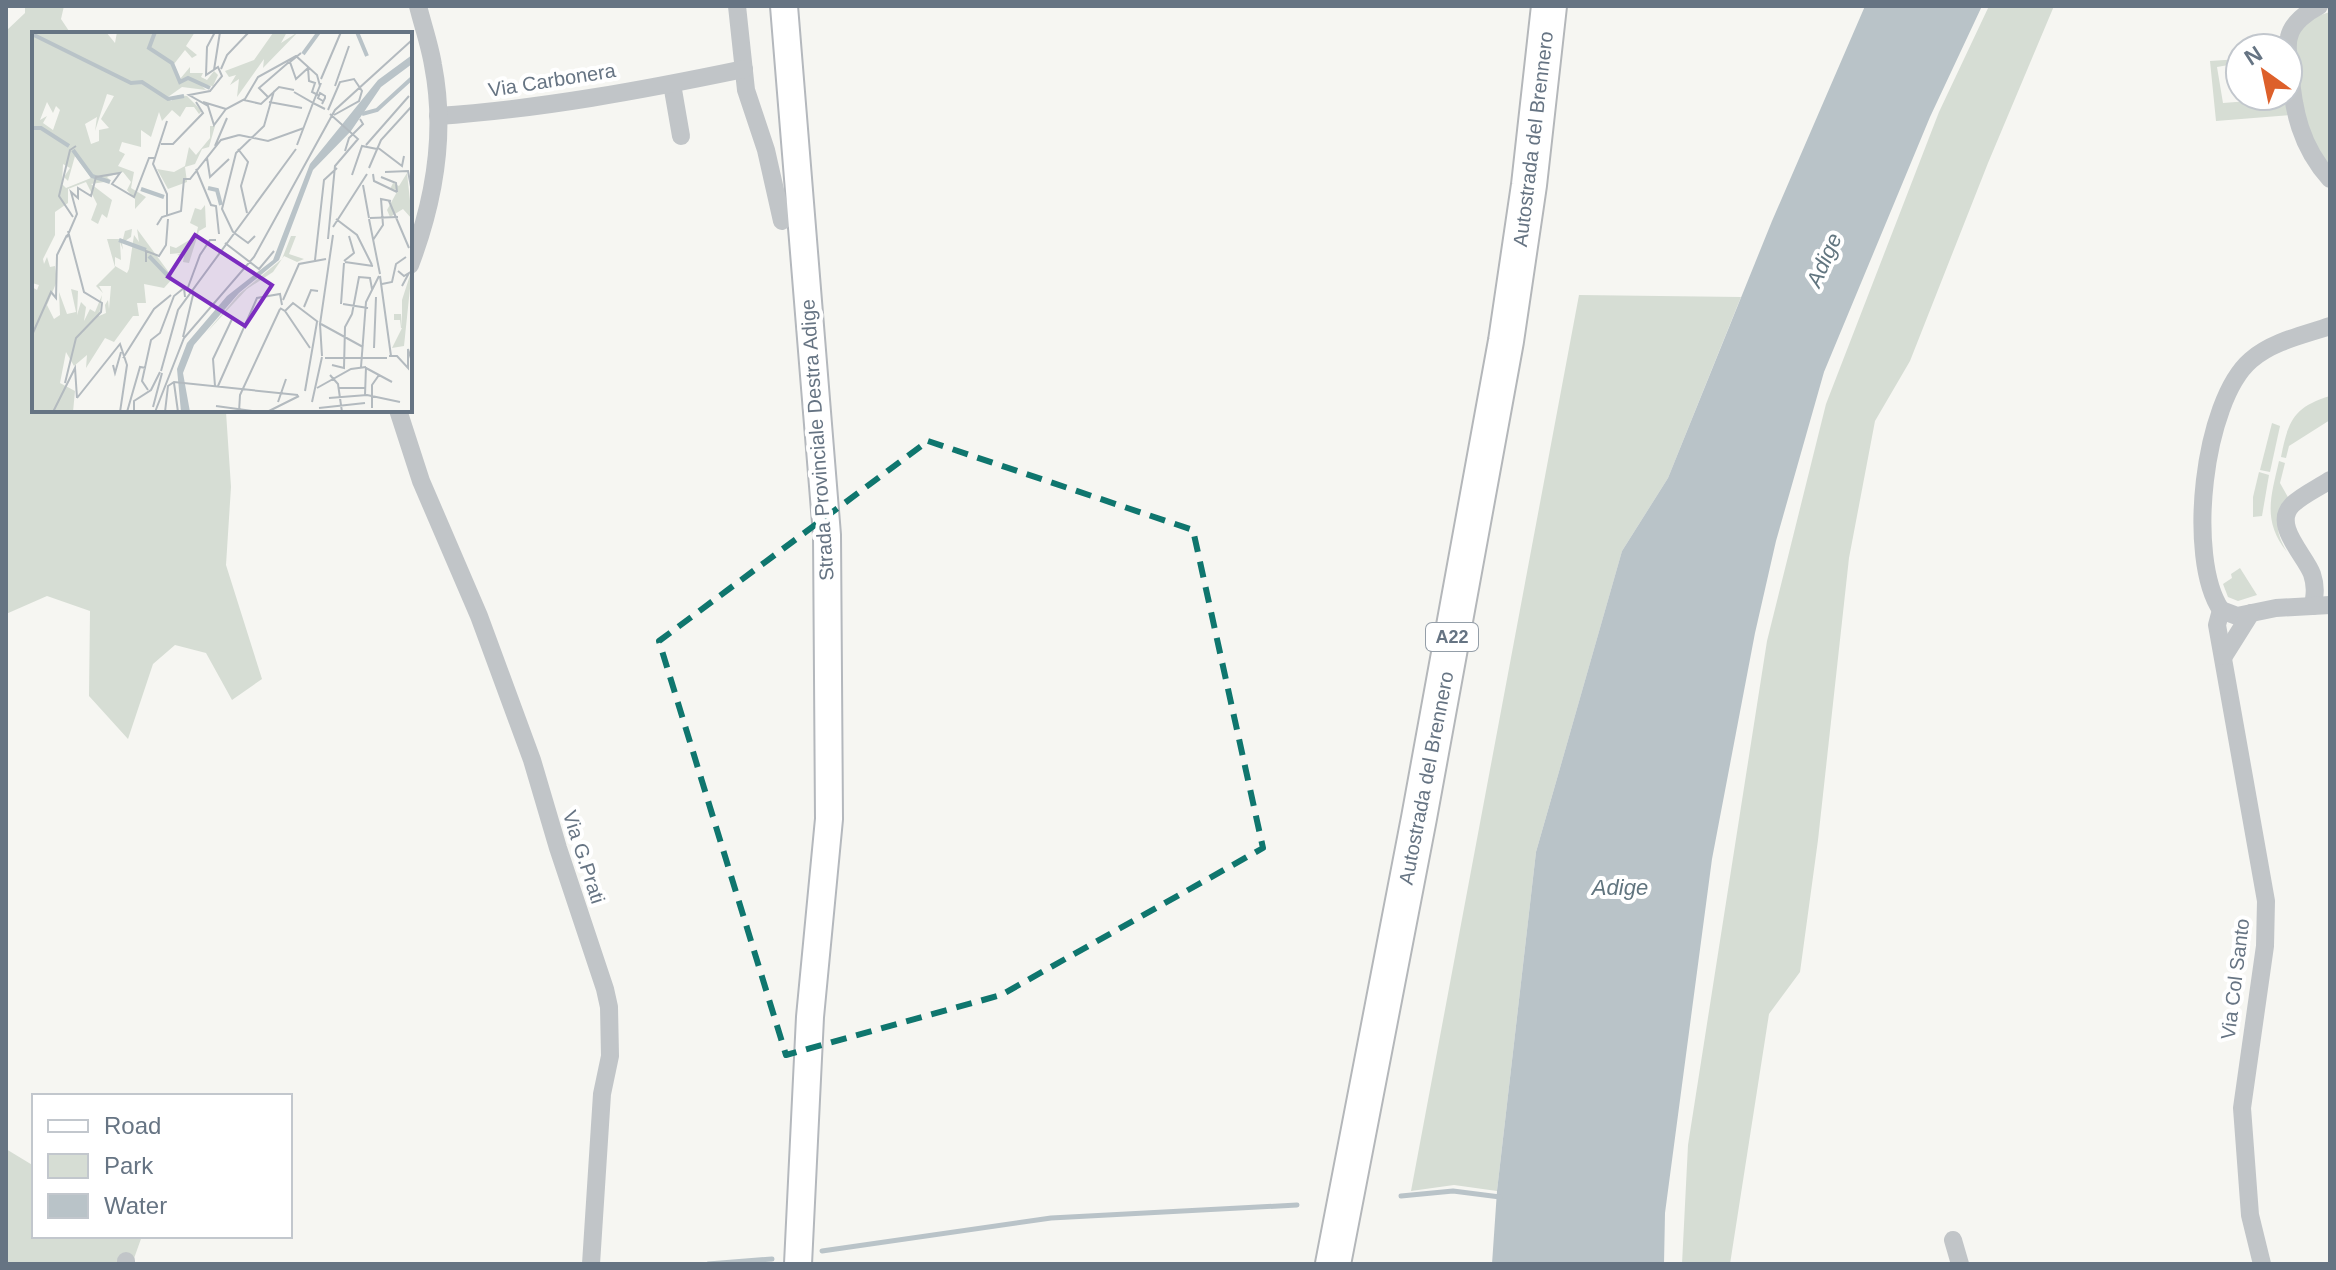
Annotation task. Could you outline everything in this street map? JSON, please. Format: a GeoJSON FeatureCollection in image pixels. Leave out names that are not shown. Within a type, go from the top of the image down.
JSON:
{"type":"FeatureCollection","features":[{"type":"Feature","properties":{"kind":"highway","name":"Autostrada del Brennero"},"geometry":{"type":"LineString","coordinates":[[1333,1264],[1506,341],[1529,185],[1549,6]]}},
{"type":"Feature","properties":{"kind":"highway","name":"Autostrada del Brennero"},"geometry":{"type":"LineString","coordinates":[[1353,1264],[1526,344],[1549,190],[1570,6]]}},
{"type":"Feature","properties":{"kind":"main road","name":"Strada Provinciale Destra Adige"},"geometry":{"type":"LineString","coordinates":[[784,6],[827,535],[829,819],[810,1017],[798,1264]]}},
{"type":"Feature","properties":{"kind":"street"},"geometry":{"type":"LineString","coordinates":[[412,259],[435,177],[438,116],[434,65],[418,6]]}},
{"type":"Feature","properties":{"kind":"street"},"geometry":{"type":"LineString","coordinates":[[737,6],[746,90],[766,150],[782,221]]}},
{"type":"Feature","properties":{"kind":"street"},"geometry":{"type":"LineString","coordinates":[[2319,6],[2293,27],[2288,48],[2293,106],[2300,130],[2307,149],[2330,179]]}},
{"type":"Feature","properties":{"kind":"street","name":"Via Carbonera"},"geometry":{"type":"LineString","coordinates":[[438,116],[494,112],[672,84],[744,69]]}},
{"type":"Feature","properties":{"kind":"street"},"geometry":{"type":"LineString","coordinates":[[672,84],[681,136]]}},
{"type":"Feature","properties":{"kind":"street","name":"Via Col Santo"},"geometry":{"type":"LineString","coordinates":[[2262,1264],[2250,1215],[2242,1108],[2265,946],[2266,901],[2217,625],[2221,610],[2215,602],[2210,581],[2202,519],[2207,463],[2231,388],[2249,361],[2268,347],[2330,326]]}},
{"type":"Feature","properties":{"kind":"street","name":"Via G.Prati"},"geometry":{"type":"LineString","coordinates":[[399,412],[421,481],[479,616],[527,746],[605,989],[609,1007],[610,1056],[602,1094],[591,1259]]}},
{"type":"Feature","properties":{"kind":"street"},"geometry":{"type":"LineString","coordinates":[[2221,610],[2237,616],[2276,608],[2321,606],[2310,570],[2291,540],[2286,523],[2287,512],[2295,502],[2330,480]]}},
{"type":"Feature","properties":{"kind":"street"},"geometry":{"type":"LineString","coordinates":[[2224,656],[2251,613]]}},
{"type":"Feature","properties":{"kind":"street"},"geometry":{"type":"LineString","coordinates":[[1953,1240],[1960,1264]]}},
{"type":"Feature","properties":{"kind":"highlighted area"},"geometry":{"type":"Polygon","coordinates":[[[928,441],[1193,530],[1263,848],[1001,995],[786,1055],[659,641],[928,441]]]}},
{"type":"Feature","properties":{"kind":"green space"},"geometry":{"type":"Polygon","coordinates":[[[25,6],[64,6],[61,19],[70,32],[32,32],[32,412],[226,412],[231,487],[226,565],[262,679],[232,700],[206,653],[175,645],[153,664],[128,739],[89,696],[90,611],[47,596],[6,614],[6,31],[25,13],[25,6]]]}},
{"type":"Feature","properties":{"kind":"green space"},"geometry":{"type":"Polygon","coordinates":[[[1989,6],[2054,6],[1910,361],[1875,421],[1849,558],[1800,972],[1769,1014],[1730,1264],[1682,1264],[1688,1145],[1767,641],[1826,404],[1939,112],[1989,6]]]}},
{"type":"Feature","properties":{"kind":"green space"},"geometry":{"type":"Polygon","coordinates":[[[2330,12],[2330,172],[2304,131],[2302,112],[2304,32],[2298,32],[2320,15],[2330,12]]]}},
{"type":"Feature","properties":{"kind":"green space"},"geometry":{"type":"Polygon","coordinates":[[[2224,60],[2224,66],[2217,67],[2224,112],[2290,112],[2290,115],[2216,121],[2210,61],[2224,60]]]}},
{"type":"Feature","properties":{"kind":"green space"},"geometry":{"type":"Polygon","coordinates":[[[1579,295],[1741,297],[1668,478],[1622,551],[1536,852],[1497,1191],[1454,1185],[1411,1191],[1579,295]]]}},
{"type":"Feature","properties":{"kind":"green space"},"geometry":{"type":"Polygon","coordinates":[[[2330,396],[2330,420],[2289,446],[2286,458],[2281,457],[2286,434],[2294,418],[2308,405],[2330,396]]]}},
{"type":"Feature","properties":{"kind":"green space"},"geometry":{"type":"Polygon","coordinates":[[[2272,423],[2280,426],[2270,472],[2260,470],[2272,423]]]}},
{"type":"Feature","properties":{"kind":"green space"},"geometry":{"type":"Polygon","coordinates":[[[2279,461],[2285,463],[2280,483],[2289,499],[2281,513],[2278,531],[2287,552],[2271,519],[2271,497],[2279,461]]]}},
{"type":"Feature","properties":{"kind":"green space"},"geometry":{"type":"Polygon","coordinates":[[[2259,472],[2269,475],[2262,516],[2253,517],[2253,497],[2259,472]]]}},
{"type":"Feature","properties":{"kind":"green space"},"geometry":{"type":"Polygon","coordinates":[[[2240,568],[2257,595],[2238,601],[2228,597],[2223,584],[2240,568]]]}},
{"type":"Feature","properties":{"kind":"green space"},"geometry":{"type":"Polygon","coordinates":[[[6,1149],[32,1165],[32,1238],[141,1238],[132,1264],[6,1264],[6,1149]]]}},
{"type":"Feature","properties":{"kind":"water","name":"Adige"},"geometry":{"type":"Polygon","coordinates":[[[1865,6],[1982,6],[1930,117],[1824,372],[1776,541],[1755,633],[1712,859],[1665,1213],[1664,1264],[1492,1264],[1497,1191],[1536,852],[1622,551],[1668,478],[1772,221],[1865,6]]]}},
{"type":"Feature","properties":{"kind":"waterway"},"geometry":{"type":"LineString","coordinates":[[1401,1196],[1453,1191],[1500,1197]]}},
{"type":"Feature","properties":{"kind":"waterway"},"geometry":{"type":"LineString","coordinates":[[822,1251],[1051,1218],[1297,1205]]}},
{"type":"Feature","properties":{"kind":"waterway"},"geometry":{"type":"LineString","coordinates":[[708,1264],[772,1259]]}}]}
